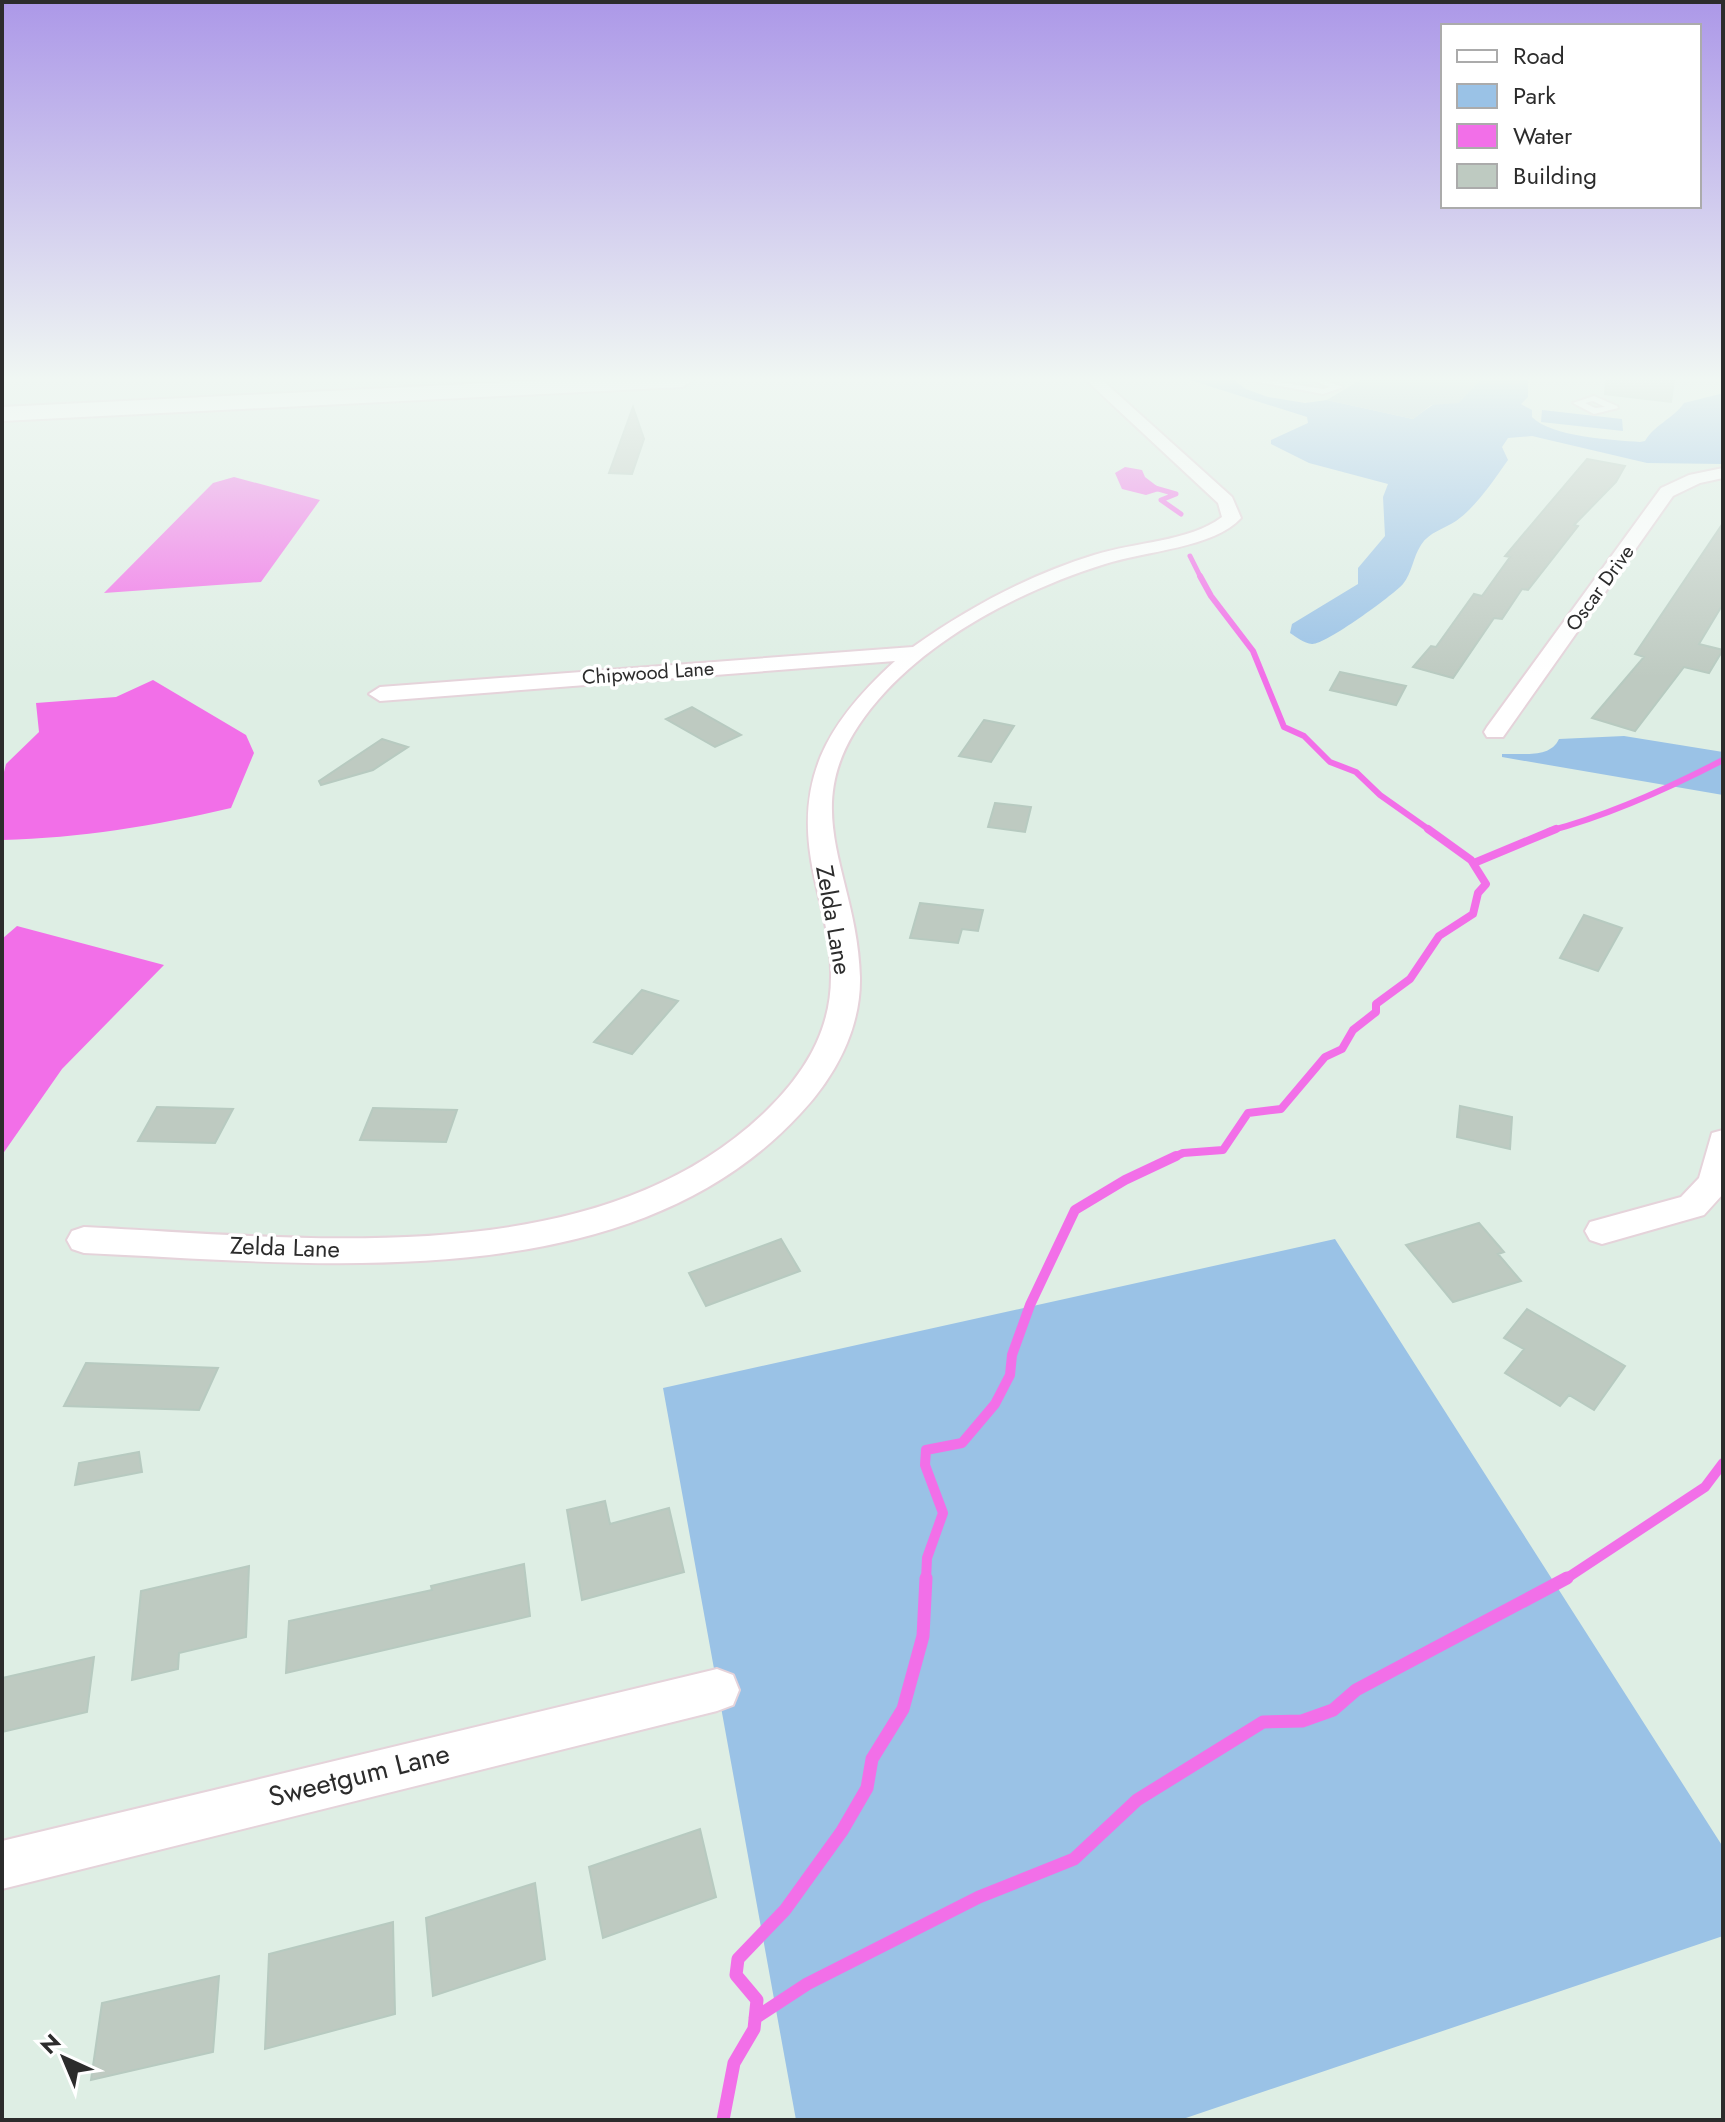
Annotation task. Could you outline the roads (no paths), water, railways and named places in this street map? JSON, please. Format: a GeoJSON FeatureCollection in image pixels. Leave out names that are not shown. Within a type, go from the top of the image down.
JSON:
{"type":"FeatureCollection","features":[{"type":"Feature","properties":{"kind":"street","name":"Zelda Lane"},"geometry":{"type":"LineString","coordinates":[[84,1240],[356,1249],[508,1241],[630,1209],[723,1162],[789,1109],[816,1074],[840,1022],[846,986],[844,956],[819,838],[818,816],[823,775],[844,730],[880,685],[916,653],[940,636],[1027,588],[1121,552],[1215,531],[1232,518],[1226,501],[1202,479]]}},
{"type":"Feature","properties":{"kind":"street","name":"Oscar Drive"},"geometry":{"type":"LineString","coordinates":[[1495,732],[1667,492],[1695,479]]}},
{"type":"Feature","properties":{"kind":"street","name":"Chipwood Lane"},"geometry":{"type":"LineString","coordinates":[[380,694],[916,653]]}},
{"type":"Feature","properties":{"kind":"street"},"geometry":{"type":"LineString","coordinates":[[1602,1231],[1692,1206],[1714,1183],[1723,1141]]}},
{"type":"Feature","properties":{"kind":"street","name":"Sweetgum Lane"},"geometry":{"type":"LineString","coordinates":[[2,1865],[717,1690]]}},
{"type":"Feature","properties":{"kind":"water"},"geometry":{"type":"Polygon","coordinates":[[[242,479],[320,500],[261,582],[104,593],[213,483],[242,479]]]}},
{"type":"Feature","properties":{"kind":"water"},"geometry":{"type":"Polygon","coordinates":[[[1118,479],[1148,479],[1162,490],[1146,495],[1122,489],[1118,479]]]}},
{"type":"Feature","properties":{"kind":"water"},"geometry":{"type":"Polygon","coordinates":[[[153,680],[246,735],[254,753],[231,808],[117,830],[2,840],[2,780],[6,764],[39,732],[36,703],[116,697],[153,680]]]}},
{"type":"Feature","properties":{"kind":"water"},"geometry":{"type":"Polygon","coordinates":[[[17,926],[164,965],[62,1069],[2,1155],[2,939],[17,926]]]}},
{"type":"Feature","properties":{"kind":"waterway"},"geometry":{"type":"LineString","coordinates":[[1155,488],[1176,494],[1161,500],[1181,514]]}},
{"type":"Feature","properties":{"kind":"waterway"},"geometry":{"type":"LineString","coordinates":[[1190,556],[1200,576]]}},
{"type":"Feature","properties":{"kind":"waterway"},"geometry":{"type":"LineString","coordinates":[[1200,576],[1211,596],[1253,651],[1284,727],[1304,736],[1330,762],[1356,772],[1380,795],[1431,831]]}},
{"type":"Feature","properties":{"kind":"waterway"},"geometry":{"type":"LineString","coordinates":[[1549,831],[1638,800],[1723,760]]}},
{"type":"Feature","properties":{"kind":"waterway"},"geometry":{"type":"LineString","coordinates":[[1172,1158],[1183,1153],[1223,1150],[1248,1113],[1281,1109],[1325,1057],[1342,1049],[1353,1030],[1376,1012],[1376,1004],[1410,979],[1439,936],[1473,914],[1478,893],[1486,884],[1471,860],[1428,829]]}},
{"type":"Feature","properties":{"kind":"waterway"},"geometry":{"type":"LineString","coordinates":[[1474,863],[1556,829]]}},
{"type":"Feature","properties":{"kind":"waterway"},"geometry":{"type":"LineString","coordinates":[[926,1580],[927,1558],[943,1513],[925,1465],[926,1450],[962,1443],[995,1404],[1010,1375],[1012,1355],[1030,1305],[1075,1210],[1125,1180],[1176,1156]]}},
{"type":"Feature","properties":{"kind":"waterway"},"geometry":{"type":"LineString","coordinates":[[1564,1580],[1705,1487],[1723,1463]]}},
{"type":"Feature","properties":{"kind":"waterway"},"geometry":{"type":"LineString","coordinates":[[755,2018],[757,2000],[736,1975],[738,1959],[785,1910],[842,1831],[867,1788],[872,1759],[903,1709],[923,1636],[926,1578]]}},
{"type":"Feature","properties":{"kind":"waterway"},"geometry":{"type":"LineString","coordinates":[[755,2018],[807,1984],[979,1897],[1074,1859],[1137,1800],[1263,1722],[1302,1721],[1333,1710],[1356,1690],[1567,1578]]}},
{"type":"Feature","properties":{"kind":"waterway"},"geometry":{"type":"LineString","coordinates":[[723,2120],[734,2063],[754,2029],[755,2018]]}}]}
